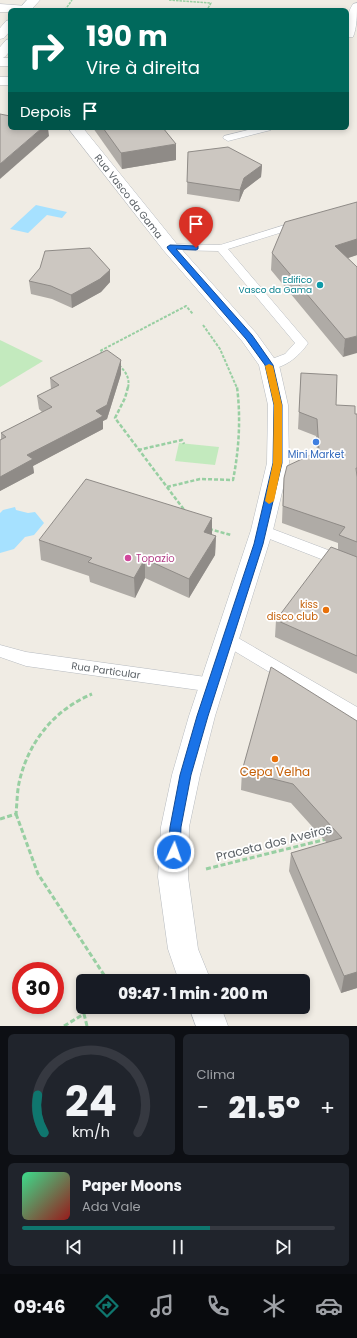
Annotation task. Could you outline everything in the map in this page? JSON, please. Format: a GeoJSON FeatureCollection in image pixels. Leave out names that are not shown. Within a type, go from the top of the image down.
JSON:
{"type":"FeatureCollection","features":[{"type":"Feature","properties":{"kind":"street"},"geometry":{"type":"LineString","coordinates":[[26,8],[34,0]]}},
{"type":"Feature","properties":{"kind":"street"},"geometry":{"type":"LineString","coordinates":[[349,34],[357,7]]}},
{"type":"Feature","properties":{"kind":"street"},"geometry":{"type":"LineString","coordinates":[[0,34],[8,26]]}},
{"type":"Feature","properties":{"kind":"street"},"geometry":{"type":"LineString","coordinates":[[0,55],[8,45]]}},
{"type":"Feature","properties":{"kind":"street","name":"Rua Vasco da Gama"},"geometry":{"type":"LineString","coordinates":[[77,130],[170,247],[249,337],[269,365],[278,405],[278,463],[260,537],[227,639],[186,775],[175,827],[173,877],[183,949],[192,974]]}},
{"type":"Feature","properties":{"kind":"street"},"geometry":{"type":"LineString","coordinates":[[208,1014],[212,1026]]}},
{"type":"Feature","properties":{"kind":"lane"},"geometry":{"type":"LineString","coordinates":[[228,138],[260,130]]}},
{"type":"Feature","properties":{"kind":"lane"},"geometry":{"type":"LineString","coordinates":[[170,247],[221,248],[312,219]]}},
{"type":"Feature","properties":{"kind":"lane"},"geometry":{"type":"LineString","coordinates":[[221,248],[302,343],[290,357],[269,365]]}},
{"type":"Feature","properties":{"kind":"lane"},"geometry":{"type":"LineString","coordinates":[[260,537],[357,567]]}},
{"type":"Feature","properties":{"kind":"lane"},"geometry":{"type":"LineString","coordinates":[[227,639],[357,716]]}},
{"type":"Feature","properties":{"kind":"lane","name":"Rua Particular"},"geometry":{"type":"LineString","coordinates":[[0,651],[26,659],[213,685]]}},
{"type":"Feature","properties":{"kind":"path"},"geometry":{"type":"LineString","coordinates":[[169,0],[211,3],[208,8]]}},
{"type":"Feature","properties":{"kind":"path"},"geometry":{"type":"LineString","coordinates":[[106,356],[100,352],[186,306],[196,318]]}},
{"type":"Feature","properties":{"kind":"path"},"geometry":{"type":"LineString","coordinates":[[167,487],[185,480],[206,477],[233,480],[238,455],[239,428],[237,388],[220,350],[201,323]]}},
{"type":"Feature","properties":{"kind":"path"},"geometry":{"type":"LineString","coordinates":[[118,364],[124,369],[128,377],[128,390],[115,418],[186,512]]}},
{"type":"Feature","properties":{"kind":"path"},"geometry":{"type":"LineString","coordinates":[[138,450],[182,440],[184,444]]}},
{"type":"Feature","properties":{"kind":"path"},"geometry":{"type":"LineString","coordinates":[[202,527],[260,537]]}},
{"type":"Feature","properties":{"kind":"path"},"geometry":{"type":"LineString","coordinates":[[98,692],[79,698],[54,717],[36,742],[26,761],[18,783],[16,814],[38,874],[103,974]]}},
{"type":"Feature","properties":{"kind":"path"},"geometry":{"type":"LineString","coordinates":[[0,819],[16,814]]}},
{"type":"Feature","properties":{"kind":"path","name":"Praceta dos Aveiros"},"geometry":{"type":"LineString","coordinates":[[173,877],[334,837]]}},
{"type":"Feature","properties":{"kind":"path"},"geometry":{"type":"LineString","coordinates":[[64,1026],[84,1014],[87,1026]]}},
{"type":"Feature","properties":{"kind":"green space"},"geometry":{"type":"Polygon","coordinates":[[[0,340],[43,361],[0,387],[0,340]]]}},
{"type":"Feature","properties":{"kind":"green space"},"geometry":{"type":"Polygon","coordinates":[[[179,443],[219,447],[215,465],[175,461],[179,443]]]}},
{"type":"Feature","properties":{"kind":"water"},"geometry":{"type":"Polygon","coordinates":[[[36,205],[67,212],[62,218],[47,215],[28,233],[10,229],[36,205]]]}},
{"type":"Feature","properties":{"kind":"water"},"geometry":{"type":"Polygon","coordinates":[[[15,507],[16,510],[28,513],[35,512],[44,523],[34,535],[25,537],[14,549],[0,553],[0,513],[3,510],[15,507]]]}},
{"type":"Feature","properties":{"kind":"building"},"geometry":{"type":"Polygon","coordinates":[[[0,114],[8,116],[8,130],[40,130],[0,164],[0,114]]]}},
{"type":"Feature","properties":{"kind":"building"},"geometry":{"type":"Polygon","coordinates":[[[104,130],[165,130],[176,144],[121,153],[104,130]]]}},
{"type":"Feature","properties":{"kind":"building"},"geometry":{"type":"Polygon","coordinates":[[[228,147],[262,165],[244,178],[240,190],[187,182],[188,152],[228,147]]]}},
{"type":"Feature","properties":{"kind":"building","name":"Edifico Vasco da Gama"},"geometry":{"type":"Polygon","coordinates":[[[357,202],[357,239],[335,246],[357,267],[357,336],[345,339],[272,253],[285,222],[357,202]]]}},
{"type":"Feature","properties":{"kind":"building"},"geometry":{"type":"Polygon","coordinates":[[[90,248],[110,270],[100,279],[71,295],[51,286],[29,281],[40,268],[45,251],[90,248]]]}},
{"type":"Feature","properties":{"kind":"building"},"geometry":{"type":"Polygon","coordinates":[[[107,350],[121,360],[107,405],[96,411],[103,416],[27,455],[33,459],[0,477],[0,440],[6,437],[1,433],[52,407],[37,396],[59,385],[50,378],[107,350]]]}},
{"type":"Feature","properties":{"kind":"building"},"geometry":{"type":"Polygon","coordinates":[[[301,373],[337,375],[336,405],[355,406],[355,414],[357,414],[357,542],[339,535],[345,527],[283,506],[284,478],[287,466],[319,451],[317,419],[299,412],[301,373]]]}},
{"type":"Feature","properties":{"kind":"building","name":"Topazio"},"geometry":{"type":"Polygon","coordinates":[[[86,479],[212,518],[204,532],[216,536],[189,579],[145,559],[134,578],[88,562],[92,558],[39,540],[86,479]]]}},
{"type":"Feature","properties":{"kind":"building","name":"kiss disco club"},"geometry":{"type":"Polygon","coordinates":[[[331,547],[357,557],[357,656],[276,620],[331,547]]]}},
{"type":"Feature","properties":{"kind":"building"},"geometry":{"type":"Polygon","coordinates":[[[271,667],[357,721],[357,972],[344,976],[291,853],[342,838],[293,784],[242,771],[271,667]]]}},
{"type":"Feature","properties":{"kind":"slow traffic"},"geometry":{"type":"LineString","coordinates":[[269,366],[278,405],[278,463],[269,501]]}},
{"type":"Feature","properties":{"kind":"place","name":"Edifico Vasco da Gama"},"geometry":{"type":"Point","coordinates":[320,285]}},
{"type":"Feature","properties":{"kind":"place","name":"Mini Market"},"geometry":{"type":"Point","coordinates":[316,442]}},
{"type":"Feature","properties":{"kind":"place","name":"Topazio"},"geometry":{"type":"Point","coordinates":[128,558]}},
{"type":"Feature","properties":{"kind":"place","name":"kiss disco club"},"geometry":{"type":"Point","coordinates":[326,610]}},
{"type":"Feature","properties":{"kind":"place","name":"Cepa Velha"},"geometry":{"type":"Point","coordinates":[275,759]}},
{"type":"Feature","properties":{"kind":"route"},"geometry":{"type":"LineString","coordinates":[[174,852],[175,827],[186,775],[202,716],[258,544],[278,463],[278,405],[269,365],[249,337],[170,247],[196,248]]}}]}
